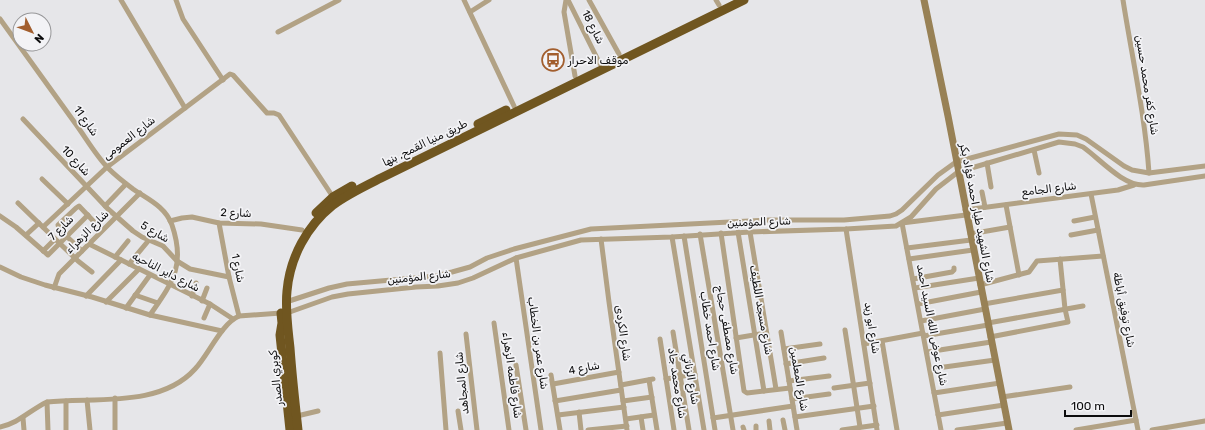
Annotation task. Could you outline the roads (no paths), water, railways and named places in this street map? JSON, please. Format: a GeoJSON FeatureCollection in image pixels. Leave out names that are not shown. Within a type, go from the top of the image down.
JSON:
{"type":"FeatureCollection","features":[{"type":"Feature","properties":{"kind":"highway","name":"طريق منيا القمح, بنها"},"geometry":{"type":"LineString","coordinates":[[290,430],[280,335],[288,280],[294,258],[304,238],[318,220],[334,204],[405,163],[514,106],[620,54],[718,3],[730,0]]}},
{"type":"Feature","properties":{"kind":"highway","name":"طريق منيا القمح, بنها"},"geometry":{"type":"LineString","coordinates":[[296,430],[291,362],[281,292],[284,270],[292,249],[302,230],[313,216],[333,197],[351,187],[405,163],[744,0]]}},
{"type":"Feature","properties":{"kind":"highway","name":"كوبري الصدر"},"geometry":{"type":"LineString","coordinates":[[282,323],[296,430]]}},
{"type":"Feature","properties":{"kind":"highway","name":"كوبري الصدر"},"geometry":{"type":"LineString","coordinates":[[291,362],[290,372],[296,430]]}},
{"type":"Feature","properties":{"kind":"street"},"geometry":{"type":"LineString","coordinates":[[121,0],[185,108]]}},
{"type":"Feature","properties":{"kind":"street"},"geometry":{"type":"LineString","coordinates":[[176,0],[183,19],[222,80]]}},
{"type":"Feature","properties":{"kind":"street"},"geometry":{"type":"LineString","coordinates":[[278,32],[339,0]]}},
{"type":"Feature","properties":{"kind":"street"},"geometry":{"type":"LineString","coordinates":[[464,0],[514,106]]}},
{"type":"Feature","properties":{"kind":"street"},"geometry":{"type":"LineString","coordinates":[[567,0],[564,12],[575,76]]}},
{"type":"Feature","properties":{"kind":"street","name":"شارع 18"},"geometry":{"type":"LineString","coordinates":[[567,0],[600,64]]}},
{"type":"Feature","properties":{"kind":"street"},"geometry":{"type":"LineString","coordinates":[[589,0],[620,54]]}},
{"type":"Feature","properties":{"kind":"street","name":"شارع الشهيد طيار احمد فؤاد بكر"},"geometry":{"type":"LineString","coordinates":[[924,0],[1008,426]]}},
{"type":"Feature","properties":{"kind":"street","name":"شارع كفر محمد حسين"},"geometry":{"type":"LineString","coordinates":[[1123,0],[1148,154],[1149,173]]}},
{"type":"Feature","properties":{"kind":"street"},"geometry":{"type":"LineString","coordinates":[[470,12],[487,1]]}},
{"type":"Feature","properties":{"kind":"street","name":"شارع 11"},"geometry":{"type":"LineString","coordinates":[[0,19],[108,167],[126,184],[157,205],[170,221]]}},
{"type":"Feature","properties":{"kind":"street","name":"شارع العمومى"},"geometry":{"type":"LineString","coordinates":[[26,235],[68,204],[108,167],[230,74],[233,75],[267,113],[279,115],[333,197]]}},
{"type":"Feature","properties":{"kind":"street","name":"شارع 10"},"geometry":{"type":"LineString","coordinates":[[23,119],[116,217]]}},
{"type":"Feature","properties":{"kind":"street","name":"شارع المؤمنين"},"geometry":{"type":"LineString","coordinates":[[286,302],[329,288],[347,284],[436,276],[470,267],[487,258],[514,248],[591,229],[754,220],[844,220],[890,216],[902,210],[938,175],[956,162],[1059,134],[1068,134],[1086,138],[1124,166],[1132,170],[1149,173],[1205,166]]}},
{"type":"Feature","properties":{"kind":"street","name":"شارع المؤمنين"},"geometry":{"type":"LineString","coordinates":[[239,316],[284,313],[332,297],[348,294],[458,283],[473,278],[516,258],[581,240],[896,226],[911,217],[944,182],[958,172],[1059,142],[1076,144],[1090,152],[1123,179],[1134,185]]}},
{"type":"Feature","properties":{"kind":"street"},"geometry":{"type":"LineString","coordinates":[[1034,150],[1040,173]]}},
{"type":"Feature","properties":{"kind":"street"},"geometry":{"type":"LineString","coordinates":[[987,163],[991,186]]}},
{"type":"Feature","properties":{"kind":"street"},"geometry":{"type":"LineString","coordinates":[[1134,185],[1144,185],[1205,176]]}},
{"type":"Feature","properties":{"kind":"street"},"geometry":{"type":"LineString","coordinates":[[42,179],[68,204]]}},
{"type":"Feature","properties":{"kind":"street"},"geometry":{"type":"LineString","coordinates":[[105,206],[126,184]]}},
{"type":"Feature","properties":{"kind":"street","name":"شارع الجامع"},"geometry":{"type":"LineString","coordinates":[[902,223],[966,212],[985,207],[1091,194],[1118,190],[1134,185]]}},
{"type":"Feature","properties":{"kind":"street"},"geometry":{"type":"LineString","coordinates":[[982,192],[985,207]]}},
{"type":"Feature","properties":{"kind":"street","name":"شارع الزهراء"},"geometry":{"type":"LineString","coordinates":[[54,288],[59,274],[140,193]]}},
{"type":"Feature","properties":{"kind":"street","name":"شارع توفيق أباظة"},"geometry":{"type":"LineString","coordinates":[[1091,194],[1138,430]]}},
{"type":"Feature","properties":{"kind":"street"},"geometry":{"type":"LineString","coordinates":[[18,203],[75,258],[92,272]]}},
{"type":"Feature","properties":{"kind":"street"},"geometry":{"type":"LineString","coordinates":[[1006,205],[1019,275]]}},
{"type":"Feature","properties":{"kind":"street"},"geometry":{"type":"LineString","coordinates":[[82,251],[66,237],[58,227],[79,206],[99,226]]}},
{"type":"Feature","properties":{"kind":"street","name":"شارع 7"},"geometry":{"type":"LineString","coordinates":[[26,235],[46,253],[57,241],[66,237],[88,215]]}},
{"type":"Feature","properties":{"kind":"street"},"geometry":{"type":"LineString","coordinates":[[0,216],[26,235]]}},
{"type":"Feature","properties":{"kind":"street","name":"شارع 5"},"geometry":{"type":"LineString","coordinates":[[116,217],[137,234],[163,246],[177,261],[190,270],[229,277]]}},
{"type":"Feature","properties":{"kind":"street","name":"شارع 2"},"geometry":{"type":"LineString","coordinates":[[170,221],[192,217],[219,223],[261,224],[302,230]]}},
{"type":"Feature","properties":{"kind":"street"},"geometry":{"type":"LineString","coordinates":[[1074,221],[1095,217]]}},
{"type":"Feature","properties":{"kind":"street"},"geometry":{"type":"LineString","coordinates":[[150,315],[170,285],[176,271],[177,261],[174,233],[170,221]]}},
{"type":"Feature","properties":{"kind":"street","name":"شارع 1"},"geometry":{"type":"LineString","coordinates":[[219,223],[229,277],[239,316]]}},
{"type":"Feature","properties":{"kind":"street","name":"شارع عوض الله السيد احمد"},"geometry":{"type":"LineString","coordinates":[[902,223],[941,430]]}},
{"type":"Feature","properties":{"kind":"street"},"geometry":{"type":"LineString","coordinates":[[907,248],[970,237],[1010,227]]}},
{"type":"Feature","properties":{"kind":"street","name":"شارع ابو زيد"},"geometry":{"type":"LineString","coordinates":[[846,229],[877,428]]}},
{"type":"Feature","properties":{"kind":"street"},"geometry":{"type":"LineString","coordinates":[[1071,235],[1098,230]]}},
{"type":"Feature","properties":{"kind":"street","name":"شارع مسجد اللطيف"},"geometry":{"type":"LineString","coordinates":[[738,232],[764,391]]}},
{"type":"Feature","properties":{"kind":"street"},"geometry":{"type":"LineString","coordinates":[[750,232],[776,389]]}},
{"type":"Feature","properties":{"kind":"street"},"geometry":{"type":"LineString","coordinates":[[721,233],[745,393],[790,388]]}},
{"type":"Feature","properties":{"kind":"street","name":"شارع مصطفى حجاج"},"geometry":{"type":"LineString","coordinates":[[700,234],[734,430]]}},
{"type":"Feature","properties":{"kind":"street","name":"شارع احمد خطاب"},"geometry":{"type":"LineString","coordinates":[[684,236],[715,430]]}},
{"type":"Feature","properties":{"kind":"street"},"geometry":{"type":"LineString","coordinates":[[672,237],[704,430]]}},
{"type":"Feature","properties":{"kind":"street","name":"شارع الكردى"},"geometry":{"type":"LineString","coordinates":[[601,239],[627,428]]}},
{"type":"Feature","properties":{"kind":"street"},"geometry":{"type":"LineString","coordinates":[[115,257],[128,240]]}},
{"type":"Feature","properties":{"kind":"street"},"geometry":{"type":"LineString","coordinates":[[129,264],[149,240]]}},
{"type":"Feature","properties":{"kind":"street","name":"شارع داير الناحيه"},"geometry":{"type":"LineString","coordinates":[[90,244],[210,304],[233,319]]}},
{"type":"Feature","properties":{"kind":"street"},"geometry":{"type":"LineString","coordinates":[[909,259],[973,250]]}},
{"type":"Feature","properties":{"kind":"street"},"geometry":{"type":"LineString","coordinates":[[918,304],[1029,272],[1037,260],[1103,256]]}},
{"type":"Feature","properties":{"kind":"street","name":"شارع عمر بن الخطاب"},"geometry":{"type":"LineString","coordinates":[[516,258],[541,430]]}},
{"type":"Feature","properties":{"kind":"street"},"geometry":{"type":"LineString","coordinates":[[927,352],[991,340],[1068,322],[1065,309],[1060,259]]}},
{"type":"Feature","properties":{"kind":"street"},"geometry":{"type":"LineString","coordinates":[[86,296],[121,260]]}},
{"type":"Feature","properties":{"kind":"street"},"geometry":{"type":"LineString","coordinates":[[0,267],[36,283],[150,315],[222,331]]}},
{"type":"Feature","properties":{"kind":"street"},"geometry":{"type":"LineString","coordinates":[[913,279],[952,272],[954,268]]}},
{"type":"Feature","properties":{"kind":"street"},"geometry":{"type":"LineString","coordinates":[[106,302],[139,269]]}},
{"type":"Feature","properties":{"kind":"street"},"geometry":{"type":"LineString","coordinates":[[126,308],[150,275]]}},
{"type":"Feature","properties":{"kind":"street"},"geometry":{"type":"LineString","coordinates":[[192,296],[196,283]]}},
{"type":"Feature","properties":{"kind":"street"},"geometry":{"type":"LineString","coordinates":[[915,288],[980,285]]}},
{"type":"Feature","properties":{"kind":"street"},"geometry":{"type":"LineString","coordinates":[[202,301],[206,288]]}},
{"type":"Feature","properties":{"kind":"street"},"geometry":{"type":"LineString","coordinates":[[921,321],[1063,290]]}},
{"type":"Feature","properties":{"kind":"street"},"geometry":{"type":"LineString","coordinates":[[135,295],[158,303]]}},
{"type":"Feature","properties":{"kind":"street"},"geometry":{"type":"LineString","coordinates":[[204,318],[210,304]]}},
{"type":"Feature","properties":{"kind":"street"},"geometry":{"type":"LineString","coordinates":[[864,344],[988,324],[1082,306]]}},
{"type":"Feature","properties":{"kind":"street"},"geometry":{"type":"LineString","coordinates":[[0,427],[23,418],[37,407],[47,402],[115,398],[156,393],[186,379],[205,357],[227,324],[239,316]]}},
{"type":"Feature","properties":{"kind":"street","name":"شارع فاطمه الزهراء"},"geometry":{"type":"LineString","coordinates":[[494,323],[509,430]]}},
{"type":"Feature","properties":{"kind":"street"},"geometry":{"type":"LineString","coordinates":[[845,330],[860,427]]}},
{"type":"Feature","properties":{"kind":"street","name":"شارع الزناتي"},"geometry":{"type":"LineString","coordinates":[[672,332],[689,430]]}},
{"type":"Feature","properties":{"kind":"street","name":"شارع المعلمين"},"geometry":{"type":"LineString","coordinates":[[781,332],[797,430]]}},
{"type":"Feature","properties":{"kind":"street"},"geometry":{"type":"LineString","coordinates":[[736,338],[766,333]]}},
{"type":"Feature","properties":{"kind":"street","name":"شارع المجاهد"},"geometry":{"type":"LineString","coordinates":[[466,334],[477,430]]}},
{"type":"Feature","properties":{"kind":"street","name":"شارع محمد جاد"},"geometry":{"type":"LineString","coordinates":[[660,339],[674,430]]}},
{"type":"Feature","properties":{"kind":"street"},"geometry":{"type":"LineString","coordinates":[[882,341],[897,430]]}},
{"type":"Feature","properties":{"kind":"street"},"geometry":{"type":"LineString","coordinates":[[784,349],[820,344]]}},
{"type":"Feature","properties":{"kind":"street"},"geometry":{"type":"LineString","coordinates":[[440,353],[446,430]]}},
{"type":"Feature","properties":{"kind":"street"},"geometry":{"type":"LineString","coordinates":[[786,364],[824,358]]}},
{"type":"Feature","properties":{"kind":"street"},"geometry":{"type":"LineString","coordinates":[[930,368],[995,360]]}},
{"type":"Feature","properties":{"kind":"street"},"geometry":{"type":"LineString","coordinates":[[516,365],[526,430]]}},
{"type":"Feature","properties":{"kind":"street","name":"شارع 4"},"geometry":{"type":"LineString","coordinates":[[553,384],[619,372]]}},
{"type":"Feature","properties":{"kind":"street"},"geometry":{"type":"LineString","coordinates":[[666,379],[695,374]]}},
{"type":"Feature","properties":{"kind":"street"},"geometry":{"type":"LineString","coordinates":[[551,375],[560,430]]}},
{"type":"Feature","properties":{"kind":"street"},"geometry":{"type":"LineString","coordinates":[[789,381],[829,376]]}},
{"type":"Feature","properties":{"kind":"street"},"geometry":{"type":"LineString","coordinates":[[555,400],[621,387],[651,379],[654,415],[657,430]]}},
{"type":"Feature","properties":{"kind":"street"},"geometry":{"type":"LineString","coordinates":[[834,388],[870,383]]}},
{"type":"Feature","properties":{"kind":"street"},"geometry":{"type":"LineString","coordinates":[[934,393],[1000,383]]}},
{"type":"Feature","properties":{"kind":"street"},"geometry":{"type":"LineString","coordinates":[[1002,397],[1070,387]]}},
{"type":"Feature","properties":{"kind":"street"},"geometry":{"type":"LineString","coordinates":[[792,399],[829,394]]}},
{"type":"Feature","properties":{"kind":"street"},"geometry":{"type":"LineString","coordinates":[[558,415],[624,404],[652,397]]}},
{"type":"Feature","properties":{"kind":"street"},"geometry":{"type":"LineString","coordinates":[[115,398],[115,430]]}},
{"type":"Feature","properties":{"kind":"street"},"geometry":{"type":"LineString","coordinates":[[87,400],[90,430]]}},
{"type":"Feature","properties":{"kind":"street"},"geometry":{"type":"LineString","coordinates":[[66,401],[66,430]]}},
{"type":"Feature","properties":{"kind":"street"},"geometry":{"type":"LineString","coordinates":[[47,402],[48,430]]}},
{"type":"Feature","properties":{"kind":"street"},"geometry":{"type":"LineString","coordinates":[[938,415],[1004,405]]}},
{"type":"Feature","properties":{"kind":"street"},"geometry":{"type":"LineString","coordinates":[[713,418],[793,406]]}},
{"type":"Feature","properties":{"kind":"street"},"geometry":{"type":"LineString","coordinates":[[795,417],[874,406]]}},
{"type":"Feature","properties":{"kind":"street"},"geometry":{"type":"LineString","coordinates":[[296,416],[318,411]]}},
{"type":"Feature","properties":{"kind":"street"},"geometry":{"type":"LineString","coordinates":[[458,411],[460,430]]}},
{"type":"Feature","properties":{"kind":"street"},"geometry":{"type":"LineString","coordinates":[[579,412],[581,430]]}},
{"type":"Feature","properties":{"kind":"street"},"geometry":{"type":"LineString","coordinates":[[626,419],[654,415]]}},
{"type":"Feature","properties":{"kind":"street"},"geometry":{"type":"LineString","coordinates":[[641,417],[643,430]]}},
{"type":"Feature","properties":{"kind":"street"},"geometry":{"type":"LineString","coordinates":[[23,418],[24,430]]}},
{"type":"Feature","properties":{"kind":"street"},"geometry":{"type":"LineString","coordinates":[[783,420],[785,430]]}},
{"type":"Feature","properties":{"kind":"street"},"geometry":{"type":"LineString","coordinates":[[1076,430],[1136,420]]}},
{"type":"Feature","properties":{"kind":"street"},"geometry":{"type":"LineString","coordinates":[[769,421],[770,430]]}},
{"type":"Feature","properties":{"kind":"street"},"geometry":{"type":"LineString","coordinates":[[1152,430],[1205,421]]}},
{"type":"Feature","properties":{"kind":"street"},"geometry":{"type":"LineString","coordinates":[[957,430],[1008,426]]}},
{"type":"Feature","properties":{"kind":"street"},"geometry":{"type":"LineString","coordinates":[[842,430],[860,427],[877,428]]}},
{"type":"Feature","properties":{"kind":"street"},"geometry":{"type":"LineString","coordinates":[[588,430],[627,428]]}},
{"type":"Feature","properties":{"kind":"place","name":"موقف الاحرار"},"geometry":{"type":"Point","coordinates":[553,60]}}]}
